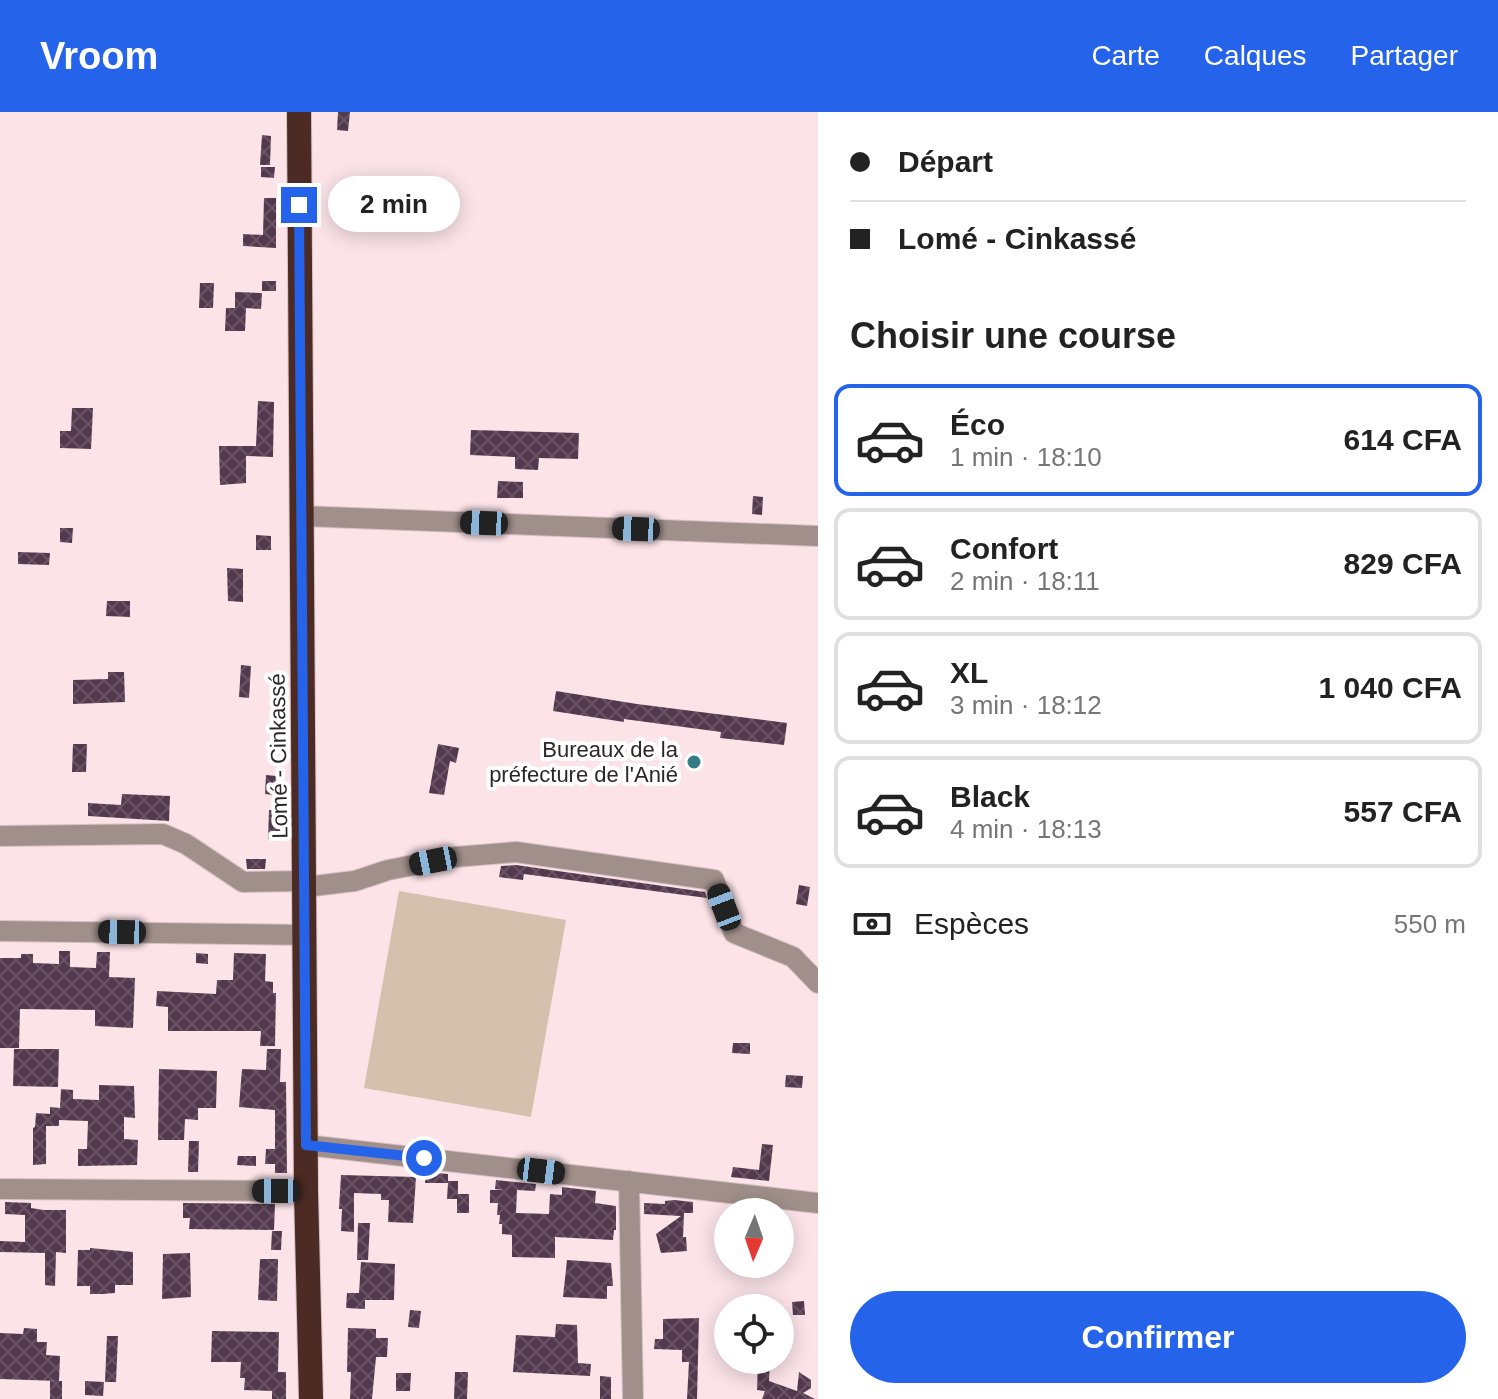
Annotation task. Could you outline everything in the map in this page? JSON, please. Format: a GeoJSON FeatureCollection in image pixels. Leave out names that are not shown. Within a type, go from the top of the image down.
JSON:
{"type":"FeatureCollection","features":[{"type":"Feature","properties":{"kind":"highway","name":"Lomé - Cinkassé"},"geometry":{"type":"LineString","coordinates":[[299,112],[306,1191],[311,1399]]}},
{"type":"Feature","properties":{"kind":"street"},"geometry":{"type":"LineString","coordinates":[[302,516],[818,536]]}},
{"type":"Feature","properties":{"kind":"street"},"geometry":{"type":"LineString","coordinates":[[0,836],[163,834],[186,844],[243,882],[305,884],[355,881],[388,870],[455,857],[516,852],[714,880],[734,933],[793,957],[818,983]]}},
{"type":"Feature","properties":{"kind":"street"},"geometry":{"type":"LineString","coordinates":[[0,931],[305,935]]}},
{"type":"Feature","properties":{"kind":"street"},"geometry":{"type":"LineString","coordinates":[[306,1145],[818,1203]]}},
{"type":"Feature","properties":{"kind":"street"},"geometry":{"type":"LineString","coordinates":[[629,1181],[633,1399]]}},
{"type":"Feature","properties":{"kind":"street"},"geometry":{"type":"LineString","coordinates":[[0,1189],[306,1191]]}},
{"type":"Feature","properties":{"kind":"shaded area"},"geometry":{"type":"Polygon","coordinates":[[[399,891],[566,920],[531,1117],[364,1088],[399,891]]]}},
{"type":"Feature","properties":{"kind":"building"},"geometry":{"type":"Polygon","coordinates":[[[338,112],[350,112],[348,131],[337,130],[338,112]]]}},
{"type":"Feature","properties":{"kind":"building"},"geometry":{"type":"Polygon","coordinates":[[[262,135],[271,136],[270,165],[260,165],[262,135]]]}},
{"type":"Feature","properties":{"kind":"building"},"geometry":{"type":"Polygon","coordinates":[[[261,167],[275,167],[274,178],[261,177],[261,167]]]}},
{"type":"Feature","properties":{"kind":"building"},"geometry":{"type":"Polygon","coordinates":[[[264,198],[276,198],[276,248],[243,246],[243,234],[263,235],[264,198]]]}},
{"type":"Feature","properties":{"kind":"building"},"geometry":{"type":"Polygon","coordinates":[[[262,281],[276,281],[276,291],[262,291],[262,281]]]}},
{"type":"Feature","properties":{"kind":"building"},"geometry":{"type":"Polygon","coordinates":[[[200,283],[214,283],[213,308],[199,308],[200,283]]]}},
{"type":"Feature","properties":{"kind":"building"},"geometry":{"type":"Polygon","coordinates":[[[235,292],[262,293],[261,309],[246,308],[245,331],[225,331],[226,308],[235,308],[235,292]]]}},
{"type":"Feature","properties":{"kind":"building"},"geometry":{"type":"Polygon","coordinates":[[[258,401],[274,402],[273,457],[246,456],[246,483],[220,485],[219,446],[256,446],[258,401]]]}},
{"type":"Feature","properties":{"kind":"building"},"geometry":{"type":"Polygon","coordinates":[[[72,408],[93,408],[91,449],[60,448],[60,431],[71,431],[72,408]]]}},
{"type":"Feature","properties":{"kind":"building"},"geometry":{"type":"Polygon","coordinates":[[[471,430],[579,433],[578,459],[539,458],[538,470],[515,469],[515,457],[470,455],[471,430]]]}},
{"type":"Feature","properties":{"kind":"building"},"geometry":{"type":"Polygon","coordinates":[[[498,481],[523,482],[523,498],[497,498],[498,481]]]}},
{"type":"Feature","properties":{"kind":"building"},"geometry":{"type":"Polygon","coordinates":[[[753,496],[763,497],[762,515],[752,514],[753,496]]]}},
{"type":"Feature","properties":{"kind":"building"},"geometry":{"type":"Polygon","coordinates":[[[60,528],[73,528],[72,543],[60,542],[60,528]]]}},
{"type":"Feature","properties":{"kind":"building"},"geometry":{"type":"Polygon","coordinates":[[[256,535],[271,536],[271,550],[256,550],[256,535]]]}},
{"type":"Feature","properties":{"kind":"building"},"geometry":{"type":"Polygon","coordinates":[[[18,552],[50,553],[49,565],[18,564],[18,552]]]}},
{"type":"Feature","properties":{"kind":"building"},"geometry":{"type":"Polygon","coordinates":[[[227,568],[243,569],[243,602],[228,601],[227,568]]]}},
{"type":"Feature","properties":{"kind":"building"},"geometry":{"type":"Polygon","coordinates":[[[107,601],[130,601],[130,617],[106,616],[107,601]]]}},
{"type":"Feature","properties":{"kind":"building"},"geometry":{"type":"Polygon","coordinates":[[[241,665],[251,666],[249,698],[239,697],[241,665]]]}},
{"type":"Feature","properties":{"kind":"building"},"geometry":{"type":"Polygon","coordinates":[[[108,672],[124,672],[125,702],[73,704],[73,680],[108,679],[108,672]]]}},
{"type":"Feature","properties":{"kind":"building"},"geometry":{"type":"Polygon","coordinates":[[[556,691],[787,723],[784,745],[720,738],[721,732],[553,711],[556,691]]]}},
{"type":"Feature","properties":{"kind":"building"},"geometry":{"type":"Polygon","coordinates":[[[73,744],[87,744],[86,772],[72,772],[73,744]]]}},
{"type":"Feature","properties":{"kind":"building"},"geometry":{"type":"Polygon","coordinates":[[[438,744],[459,748],[456,763],[450,761],[444,795],[429,793],[438,744]]]}},
{"type":"Feature","properties":{"kind":"building"},"geometry":{"type":"Polygon","coordinates":[[[266,775],[276,776],[275,795],[265,794],[266,775]]]}},
{"type":"Feature","properties":{"kind":"building"},"geometry":{"type":"Polygon","coordinates":[[[122,794],[170,796],[169,821],[88,816],[88,803],[121,805],[122,794]]]}},
{"type":"Feature","properties":{"kind":"building"},"geometry":{"type":"Polygon","coordinates":[[[269,810],[282,811],[279,840],[268,839],[269,810]]]}},
{"type":"Feature","properties":{"kind":"building"},"geometry":{"type":"Polygon","coordinates":[[[246,859],[266,859],[265,869],[247,869],[246,859]]]}},
{"type":"Feature","properties":{"kind":"building"},"geometry":{"type":"Polygon","coordinates":[[[516,865],[705,892],[707,898],[524,874],[523,880],[499,877],[501,866],[516,865]]]}},
{"type":"Feature","properties":{"kind":"building"},"geometry":{"type":"Polygon","coordinates":[[[799,885],[810,887],[807,906],[796,904],[799,885]]]}},
{"type":"Feature","properties":{"kind":"building"},"geometry":{"type":"Polygon","coordinates":[[[59,951],[70,951],[70,967],[96,968],[97,952],[110,952],[109,977],[135,978],[133,1028],[95,1026],[95,1010],[20,1009],[19,1048],[0,1048],[0,958],[21,958],[21,954],[33,954],[33,963],[59,964],[59,951]]]}},
{"type":"Feature","properties":{"kind":"building"},"geometry":{"type":"Polygon","coordinates":[[[196,953],[208,954],[208,964],[196,963],[196,953]]]}},
{"type":"Feature","properties":{"kind":"building"},"geometry":{"type":"Polygon","coordinates":[[[234,953],[266,954],[265,981],[273,982],[273,993],[276,993],[275,1046],[260,1046],[261,1031],[168,1031],[168,1007],[156,1006],[157,991],[216,994],[217,980],[233,980],[234,953]]]}},
{"type":"Feature","properties":{"kind":"building"},"geometry":{"type":"Polygon","coordinates":[[[733,1043],[750,1043],[750,1054],[732,1053],[733,1043]]]}},
{"type":"Feature","properties":{"kind":"building"},"geometry":{"type":"Polygon","coordinates":[[[14,1049],[59,1049],[58,1087],[13,1086],[14,1049]]]}},
{"type":"Feature","properties":{"kind":"building"},"geometry":{"type":"Polygon","coordinates":[[[267,1049],[281,1049],[280,1082],[286,1082],[287,1173],[275,1173],[275,1164],[265,1164],[266,1149],[275,1149],[275,1110],[239,1107],[242,1069],[266,1070],[267,1049]]]}},
{"type":"Feature","properties":{"kind":"building"},"geometry":{"type":"Polygon","coordinates":[[[159,1069],[217,1071],[216,1108],[198,1108],[198,1120],[185,1119],[184,1140],[158,1140],[159,1069]]]}},
{"type":"Feature","properties":{"kind":"building"},"geometry":{"type":"Polygon","coordinates":[[[786,1075],[803,1076],[802,1088],[785,1087],[786,1075]]]}},
{"type":"Feature","properties":{"kind":"building"},"geometry":{"type":"Polygon","coordinates":[[[99,1085],[134,1086],[135,1118],[124,1117],[124,1139],[138,1140],[137,1165],[78,1166],[78,1149],[87,1149],[88,1121],[59,1120],[59,1126],[46,1126],[46,1164],[33,1165],[36,1113],[50,1114],[50,1107],[60,1108],[61,1089],[73,1090],[73,1099],[99,1100],[99,1085]]]}},
{"type":"Feature","properties":{"kind":"building"},"geometry":{"type":"Polygon","coordinates":[[[189,1141],[199,1141],[198,1172],[188,1172],[189,1141]]]}},
{"type":"Feature","properties":{"kind":"building"},"geometry":{"type":"Polygon","coordinates":[[[762,1144],[773,1145],[769,1181],[731,1177],[733,1167],[759,1170],[762,1144]]]}},
{"type":"Feature","properties":{"kind":"building"},"geometry":{"type":"Polygon","coordinates":[[[238,1156],[256,1156],[256,1166],[237,1165],[238,1156]]]}},
{"type":"Feature","properties":{"kind":"building"},"geometry":{"type":"Polygon","coordinates":[[[426,1172],[448,1174],[448,1181],[458,1181],[458,1194],[469,1194],[469,1213],[457,1213],[457,1199],[447,1199],[448,1183],[425,1183],[426,1172]]]}},
{"type":"Feature","properties":{"kind":"building"},"geometry":{"type":"Polygon","coordinates":[[[341,1175],[416,1177],[413,1223],[388,1222],[389,1200],[381,1200],[381,1194],[354,1193],[354,1232],[341,1231],[341,1175]]]}},
{"type":"Feature","properties":{"kind":"building"},"geometry":{"type":"Polygon","coordinates":[[[496,1180],[536,1184],[535,1191],[517,1190],[516,1213],[549,1214],[550,1194],[562,1195],[562,1187],[596,1191],[595,1203],[616,1206],[613,1240],[555,1237],[555,1258],[512,1257],[512,1235],[502,1234],[500,1215],[497,1215],[498,1203],[490,1203],[490,1190],[503,1190],[495,1189],[496,1180]]]}},
{"type":"Feature","properties":{"kind":"building"},"geometry":{"type":"Polygon","coordinates":[[[665,1201],[693,1202],[693,1213],[684,1213],[683,1237],[686,1237],[687,1251],[661,1253],[656,1234],[681,1216],[644,1214],[644,1203],[665,1204],[665,1201]]]}},
{"type":"Feature","properties":{"kind":"building"},"geometry":{"type":"Polygon","coordinates":[[[5,1202],[31,1203],[31,1208],[44,1210],[66,1210],[66,1253],[56,1252],[55,1286],[45,1285],[45,1253],[0,1252],[0,1241],[25,1242],[25,1215],[5,1214],[5,1202]]]}},
{"type":"Feature","properties":{"kind":"building"},"geometry":{"type":"Polygon","coordinates":[[[183,1203],[275,1204],[274,1230],[189,1229],[190,1218],[183,1218],[183,1203]]]}},
{"type":"Feature","properties":{"kind":"building"},"geometry":{"type":"Polygon","coordinates":[[[358,1223],[370,1223],[368,1260],[357,1260],[358,1223]]]}},
{"type":"Feature","properties":{"kind":"building"},"geometry":{"type":"Polygon","coordinates":[[[272,1231],[282,1231],[281,1250],[271,1250],[272,1231]]]}},
{"type":"Feature","properties":{"kind":"building"},"geometry":{"type":"Polygon","coordinates":[[[90,1248],[133,1252],[133,1285],[115,1285],[115,1293],[102,1294],[90,1294],[90,1286],[77,1286],[78,1250],[90,1248]]]}},
{"type":"Feature","properties":{"kind":"building"},"geometry":{"type":"Polygon","coordinates":[[[190,1253],[191,1297],[162,1299],[163,1254],[190,1253]]]}},
{"type":"Feature","properties":{"kind":"building"},"geometry":{"type":"Polygon","coordinates":[[[260,1259],[278,1259],[277,1301],[258,1300],[260,1259]]]}},
{"type":"Feature","properties":{"kind":"building"},"geometry":{"type":"Polygon","coordinates":[[[567,1260],[611,1263],[613,1286],[607,1286],[607,1299],[563,1297],[567,1260]]]}},
{"type":"Feature","properties":{"kind":"building"},"geometry":{"type":"Polygon","coordinates":[[[361,1262],[395,1264],[394,1300],[365,1300],[365,1309],[346,1308],[347,1293],[359,1293],[361,1262]]]}},
{"type":"Feature","properties":{"kind":"building"},"geometry":{"type":"Polygon","coordinates":[[[804,1301],[805,1315],[794,1315],[794,1302],[804,1301]]]}},
{"type":"Feature","properties":{"kind":"building"},"geometry":{"type":"Polygon","coordinates":[[[410,1310],[421,1311],[419,1328],[408,1327],[410,1310]]]}},
{"type":"Feature","properties":{"kind":"building"},"geometry":{"type":"Polygon","coordinates":[[[699,1318],[697,1399],[687,1399],[689,1362],[682,1362],[682,1350],[654,1349],[655,1339],[663,1339],[663,1319],[699,1318]]]}},
{"type":"Feature","properties":{"kind":"building"},"geometry":{"type":"Polygon","coordinates":[[[556,1324],[577,1325],[578,1363],[591,1364],[590,1376],[513,1372],[516,1335],[555,1337],[556,1324]]]}},
{"type":"Feature","properties":{"kind":"building"},"geometry":{"type":"Polygon","coordinates":[[[24,1328],[37,1329],[37,1342],[47,1342],[46,1355],[60,1356],[59,1381],[0,1379],[0,1333],[23,1334],[24,1328]]]}},
{"type":"Feature","properties":{"kind":"building"},"geometry":{"type":"Polygon","coordinates":[[[348,1328],[376,1329],[376,1338],[388,1338],[387,1357],[376,1357],[372,1399],[350,1399],[348,1328]]]}},
{"type":"Feature","properties":{"kind":"building"},"geometry":{"type":"Polygon","coordinates":[[[212,1331],[279,1332],[278,1372],[286,1372],[286,1399],[272,1399],[272,1391],[244,1390],[245,1378],[240,1378],[241,1362],[211,1362],[212,1331]]]}},
{"type":"Feature","properties":{"kind":"building"},"geometry":{"type":"Polygon","coordinates":[[[107,1336],[118,1336],[116,1382],[105,1382],[107,1336]]]}},
{"type":"Feature","properties":{"kind":"building"},"geometry":{"type":"Polygon","coordinates":[[[455,1372],[468,1372],[467,1399],[454,1399],[455,1372]]]}},
{"type":"Feature","properties":{"kind":"building"},"geometry":{"type":"Polygon","coordinates":[[[799,1372],[811,1380],[811,1388],[803,1393],[815,1399],[762,1399],[765,1391],[757,1390],[758,1374],[769,1374],[769,1381],[797,1391],[799,1372]]]}},
{"type":"Feature","properties":{"kind":"building"},"geometry":{"type":"Polygon","coordinates":[[[396,1373],[411,1373],[410,1391],[396,1391],[396,1373]]]}},
{"type":"Feature","properties":{"kind":"building"},"geometry":{"type":"Polygon","coordinates":[[[600,1376],[611,1377],[611,1399],[600,1399],[600,1376]]]}},
{"type":"Feature","properties":{"kind":"building"},"geometry":{"type":"Polygon","coordinates":[[[50,1381],[62,1381],[62,1399],[50,1399],[50,1381]]]}},
{"type":"Feature","properties":{"kind":"building"},"geometry":{"type":"Polygon","coordinates":[[[85,1381],[104,1382],[103,1396],[85,1395],[85,1381]]]}},
{"type":"Feature","properties":{"kind":"place","name":"Bureaux de la préfecture de l'Anié"},"geometry":{"type":"Point","coordinates":[694,762]}},
{"type":"Feature","properties":{"kind":"route"},"geometry":{"type":"LineString","coordinates":[[299,205],[306,1145],[424,1158]]}}]}
